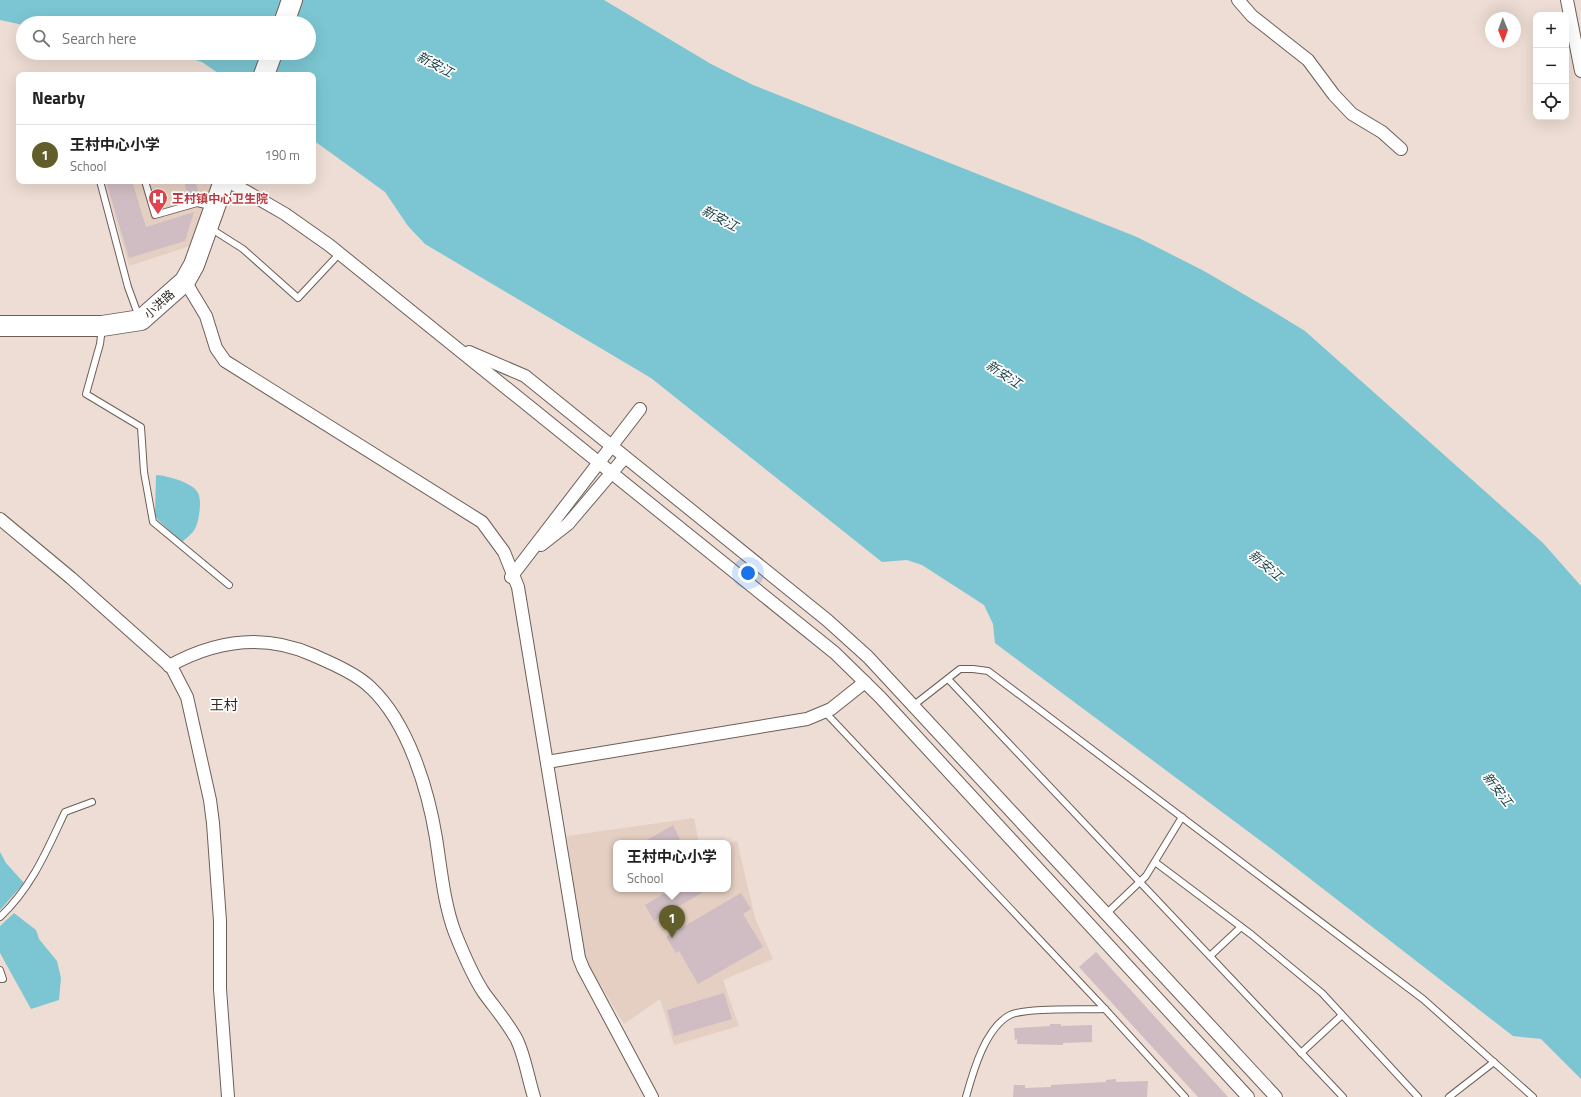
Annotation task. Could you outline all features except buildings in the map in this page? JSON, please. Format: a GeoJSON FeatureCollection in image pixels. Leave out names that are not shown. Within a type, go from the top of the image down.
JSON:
{"type":"FeatureCollection","features":[{"type":"Feature","properties":{"kind":"main road"},"geometry":{"type":"LineString","coordinates":[[286,16],[292,0]]}},
{"type":"Feature","properties":{"kind":"main road"},"geometry":{"type":"LineString","coordinates":[[265,72],[269,60]]}},
{"type":"Feature","properties":{"kind":"main road","name":"小洪路"},"geometry":{"type":"LineString","coordinates":[[0,326],[102,326],[140,320],[185,281],[194,265],[223,184]]}},
{"type":"Feature","properties":{"kind":"street"},"geometry":{"type":"LineString","coordinates":[[1238,0],[1252,16],[1308,60],[1334,95],[1352,114],[1382,132],[1401,149]]}},
{"type":"Feature","properties":{"kind":"street"},"geometry":{"type":"LineString","coordinates":[[1567,0],[1581,72]]}},
{"type":"Feature","properties":{"kind":"street"},"geometry":{"type":"LineString","coordinates":[[233,184],[285,214],[340,254],[814,635],[865,682],[1248,1097]]}},
{"type":"Feature","properties":{"kind":"street"},"geometry":{"type":"LineString","coordinates":[[185,281],[206,316],[216,348],[225,361],[482,522],[498,541],[518,587],[548,762],[579,958],[588,978],[652,1097]]}},
{"type":"Feature","properties":{"kind":"street"},"geometry":{"type":"LineString","coordinates":[[452,344],[525,376],[827,620],[868,657],[1276,1097]]}},
{"type":"Feature","properties":{"kind":"street"},"geometry":{"type":"LineString","coordinates":[[512,573],[640,409]]}},
{"type":"Feature","properties":{"kind":"street"},"geometry":{"type":"LineString","coordinates":[[512,573],[568,524],[625,457]]}},
{"type":"Feature","properties":{"kind":"street"},"geometry":{"type":"LineString","coordinates":[[0,519],[72,578],[169,666],[188,697],[210,800],[220,921],[220,989],[228,1097]]}},
{"type":"Feature","properties":{"kind":"street"},"geometry":{"type":"LineString","coordinates":[[169,666],[204,649],[237,643],[266,642],[297,648],[336,666],[370,687],[393,712],[413,754],[432,817],[439,859],[455,934],[475,980],[517,1041],[534,1097]]}},
{"type":"Feature","properties":{"kind":"street"},"geometry":{"type":"LineString","coordinates":[[548,762],[807,719],[831,709],[865,682]]}},
{"type":"Feature","properties":{"kind":"lane"},"geometry":{"type":"LineString","coordinates":[[101,184],[128,287],[140,320]]}},
{"type":"Feature","properties":{"kind":"lane"},"geometry":{"type":"LineString","coordinates":[[146,184],[155,215],[197,203],[215,207]]}},
{"type":"Feature","properties":{"kind":"lane"},"geometry":{"type":"LineString","coordinates":[[208,227],[243,249],[298,298],[340,254]]}},
{"type":"Feature","properties":{"kind":"lane"},"geometry":{"type":"LineString","coordinates":[[102,326],[100,344],[86,394],[141,427],[144,472],[153,522],[229,584]]}},
{"type":"Feature","properties":{"kind":"lane"},"geometry":{"type":"LineString","coordinates":[[914,705],[960,669],[988,671],[1423,999],[1533,1097]]}},
{"type":"Feature","properties":{"kind":"lane"},"geometry":{"type":"LineString","coordinates":[[948,679],[1343,1097]]}},
{"type":"Feature","properties":{"kind":"lane"},"geometry":{"type":"LineString","coordinates":[[825,712],[1105,1009],[1185,1097]]}},
{"type":"Feature","properties":{"kind":"lane"},"geometry":{"type":"LineString","coordinates":[[0,917],[27,887],[43,860],[64,812],[92,802]]}},
{"type":"Feature","properties":{"kind":"lane"},"geometry":{"type":"LineString","coordinates":[[1107,913],[1146,876],[1182,817]]}},
{"type":"Feature","properties":{"kind":"lane"},"geometry":{"type":"LineString","coordinates":[[1155,862],[1241,927],[1322,993],[1418,1097]]}},
{"type":"Feature","properties":{"kind":"lane"},"geometry":{"type":"LineString","coordinates":[[1210,956],[1241,927]]}},
{"type":"Feature","properties":{"kind":"lane"},"geometry":{"type":"LineString","coordinates":[[0,970],[3,978],[0,979]]}},
{"type":"Feature","properties":{"kind":"lane"},"geometry":{"type":"LineString","coordinates":[[966,1097],[972,1073],[993,1030],[1010,1016],[1023,1012],[1105,1009]]}},
{"type":"Feature","properties":{"kind":"lane"},"geometry":{"type":"LineString","coordinates":[[1301,1053],[1342,1015]]}},
{"type":"Feature","properties":{"kind":"lane"},"geometry":{"type":"LineString","coordinates":[[1449,1097],[1494,1062]]}},
{"type":"Feature","properties":{"kind":"shaded area","name":"王村镇中心卫生院"},"geometry":{"type":"Polygon","coordinates":[[[105,184],[213,184],[190,246],[129,266],[105,184]]]}},
{"type":"Feature","properties":{"kind":"shaded area"},"geometry":{"type":"Polygon","coordinates":[[[694,818],[698,840],[613,840],[613,892],[731,892],[731,842],[737,841],[755,918],[773,959],[723,980],[739,1026],[674,1045],[660,999],[624,1024],[583,957],[567,836],[694,818]]]}},
{"type":"Feature","properties":{"kind":"water","name":"新安江"},"geometry":{"type":"Polygon","coordinates":[[[0,0],[604,0],[711,64],[753,85],[1137,237],[1204,271],[1305,331],[1543,543],[1581,586],[1581,1079],[1541,1039],[1513,1036],[1273,850],[995,643],[993,624],[984,605],[922,565],[907,560],[882,562],[651,378],[425,244],[408,226],[385,192],[316,142],[316,72],[217,72],[202,62],[196,60],[316,60],[316,16],[16,16],[16,23],[0,20],[0,0]]]}},
{"type":"Feature","properties":{"kind":"water"},"geometry":{"type":"Polygon","coordinates":[[[156,475],[173,478],[191,486],[198,493],[200,498],[199,515],[196,527],[182,542],[158,520],[155,515],[156,475]]]}},
{"type":"Feature","properties":{"kind":"water"},"geometry":{"type":"Polygon","coordinates":[[[0,852],[6,863],[24,883],[0,910],[0,852]]]}},
{"type":"Feature","properties":{"kind":"water"},"geometry":{"type":"Polygon","coordinates":[[[14,913],[36,930],[39,939],[57,961],[61,978],[59,1000],[31,1009],[0,953],[0,926],[14,913]]]}},
{"type":"Feature","properties":{"kind":"place","name":"王村镇中心卫生院"},"geometry":{"type":"Point","coordinates":[158,215]}},
{"type":"Feature","properties":{"kind":"place","name":"王村中心小学"},"geometry":{"type":"Point","coordinates":[672,938]}},
{"type":"Feature","properties":{"kind":"district","name":"王村"},"geometry":{"type":"Point","coordinates":[224,704]}}]}
